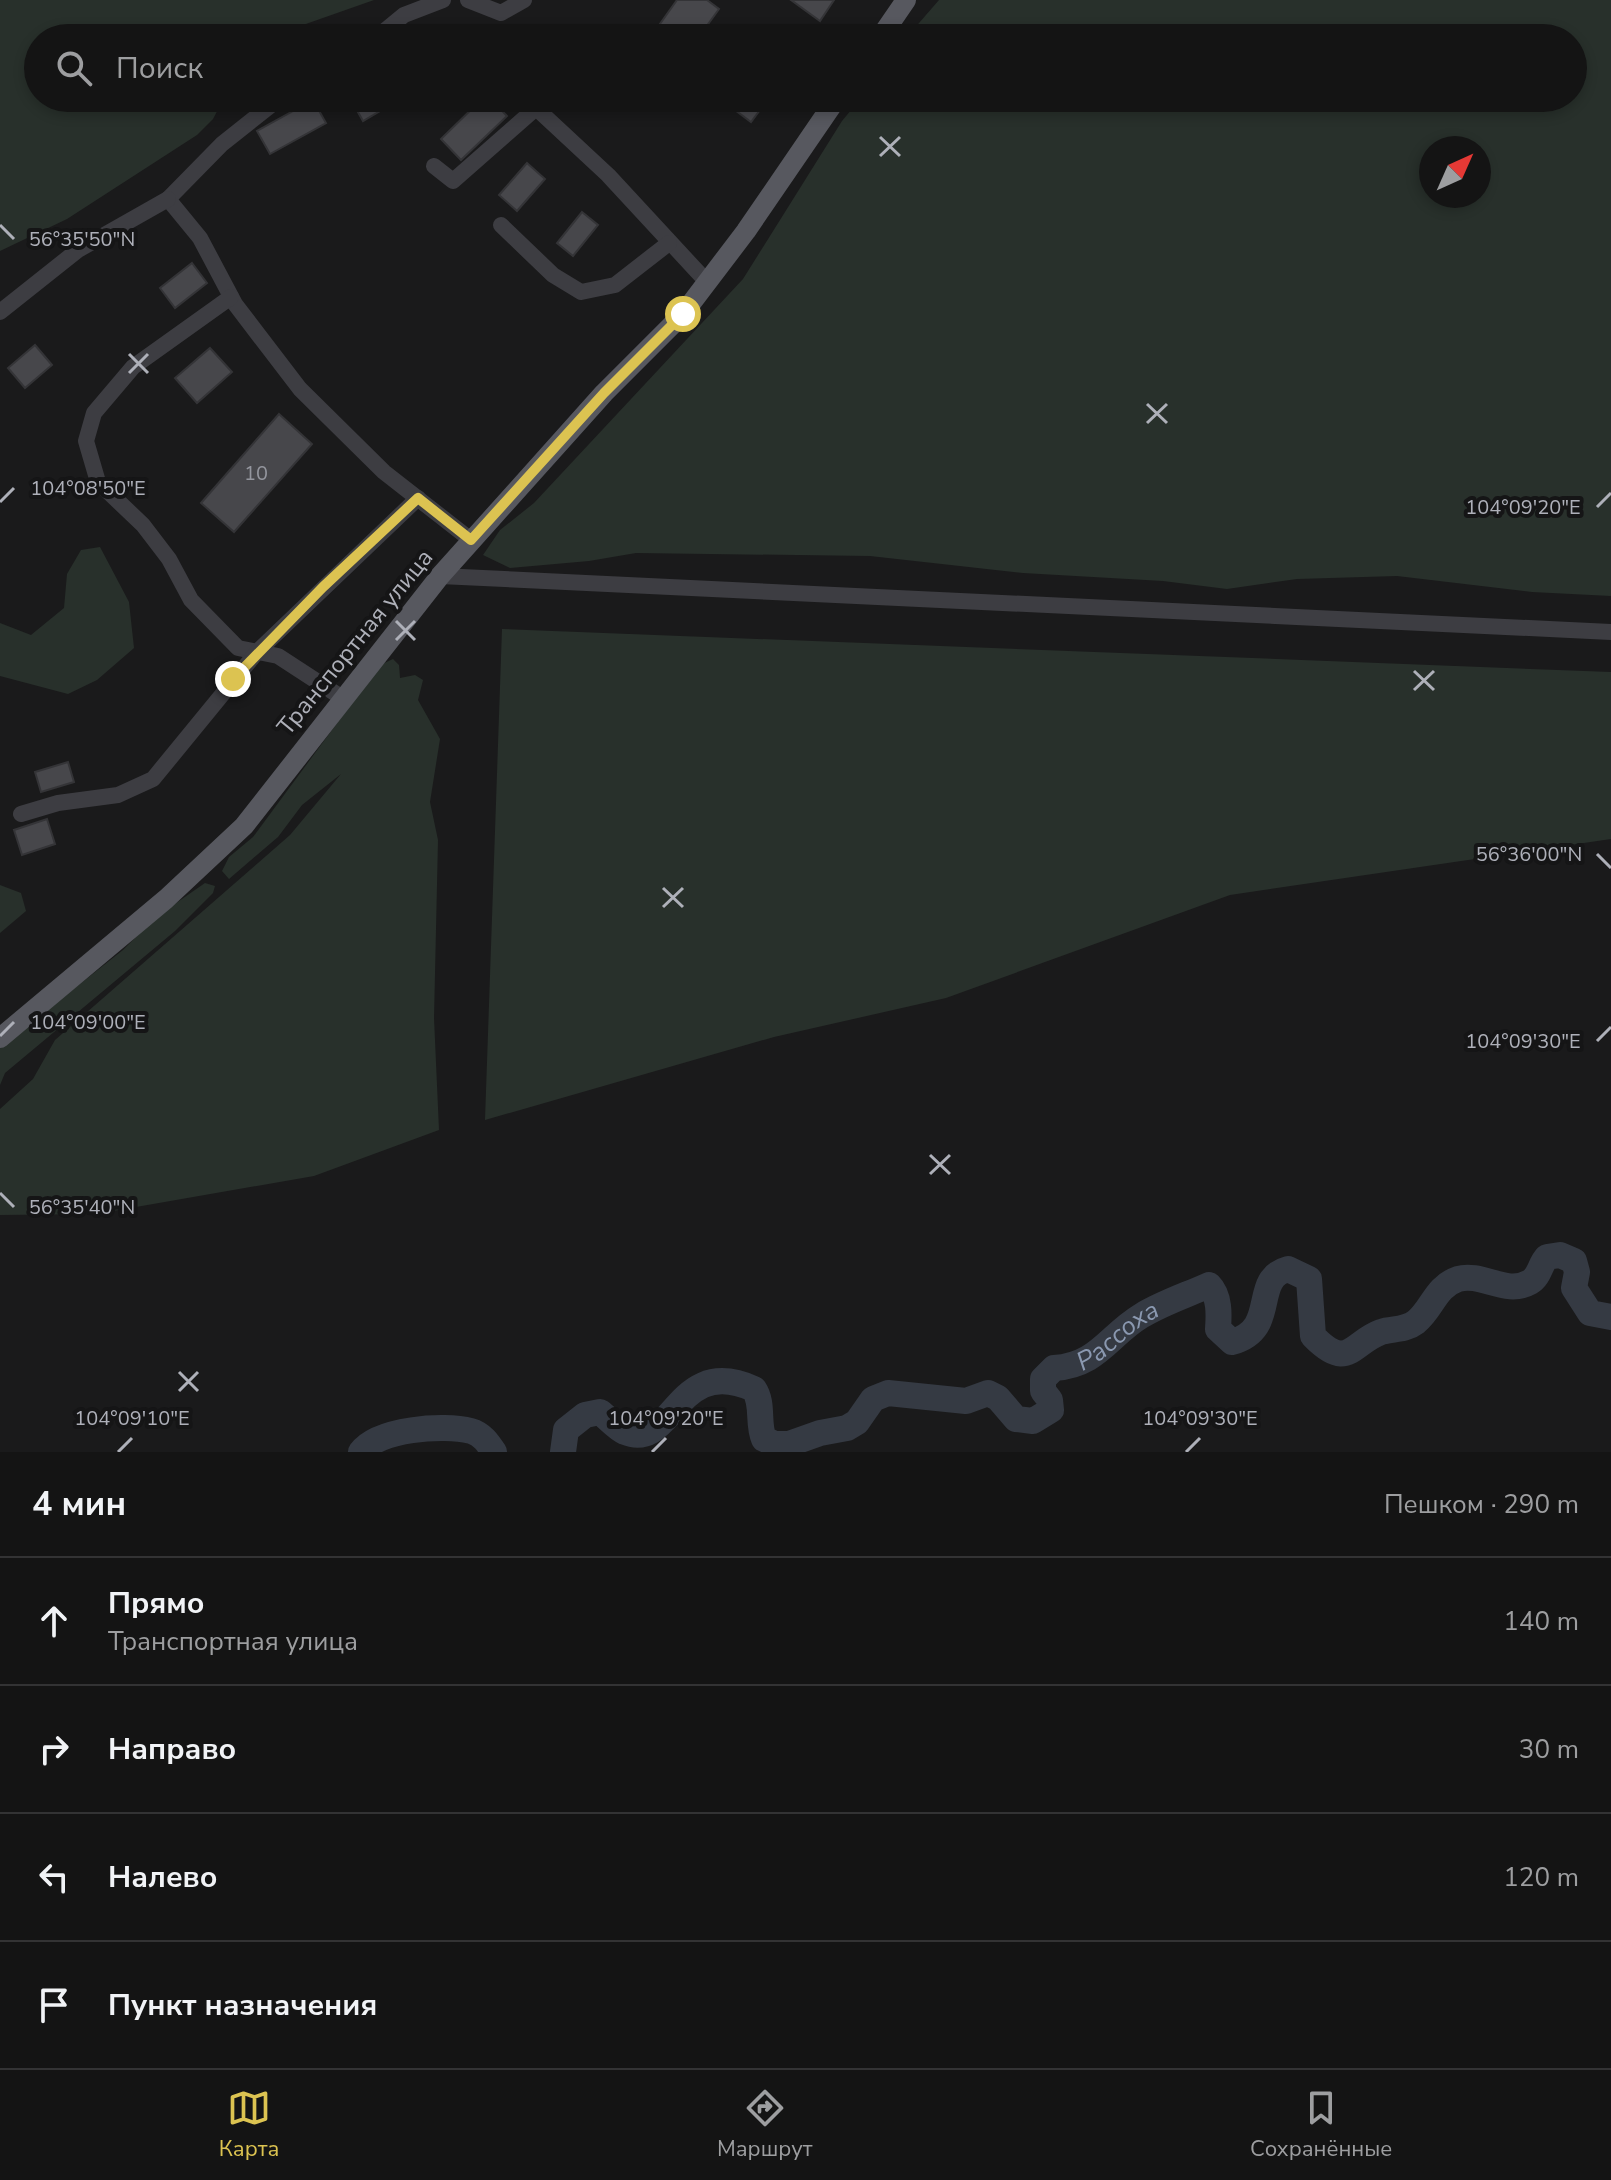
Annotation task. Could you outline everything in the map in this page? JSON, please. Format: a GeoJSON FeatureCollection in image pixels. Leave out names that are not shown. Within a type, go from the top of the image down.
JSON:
{"type":"FeatureCollection","features":[{"type":"Feature","properties":{"kind":"main road"},"geometry":{"type":"LineString","coordinates":[[890,24],[906,0]]}},
{"type":"Feature","properties":{"kind":"main road","name":"Транспортная улица"},"geometry":{"type":"LineString","coordinates":[[0,1038],[155,908],[244,826],[440,576],[604,393],[683,314],[827,112]]}},
{"type":"Feature","properties":{"kind":"street"},"geometry":{"type":"LineString","coordinates":[[393,24],[404,15],[443,0]]}},
{"type":"Feature","properties":{"kind":"street"},"geometry":{"type":"LineString","coordinates":[[468,0],[501,13],[524,0]]}},
{"type":"Feature","properties":{"kind":"street"},"geometry":{"type":"LineString","coordinates":[[0,312],[78,250],[168,199],[222,144],[262,112]]}},
{"type":"Feature","properties":{"kind":"street"},"geometry":{"type":"LineString","coordinates":[[434,166],[453,181],[531,112]]}},
{"type":"Feature","properties":{"kind":"street"},"geometry":{"type":"LineString","coordinates":[[540,112],[608,175],[707,282]]}},
{"type":"Feature","properties":{"kind":"street"},"geometry":{"type":"LineString","coordinates":[[168,199],[200,238],[231,297],[300,389],[384,472],[471,540]]}},
{"type":"Feature","properties":{"kind":"street"},"geometry":{"type":"LineString","coordinates":[[501,225],[553,275],[581,292],[615,285],[669,243]]}},
{"type":"Feature","properties":{"kind":"street"},"geometry":{"type":"LineString","coordinates":[[231,297],[133,367],[94,413],[86,441],[98,482],[143,525],[169,559],[191,600],[238,648],[278,656],[344,699]]}},
{"type":"Feature","properties":{"kind":"street"},"geometry":{"type":"LineString","coordinates":[[21,814],[58,803],[118,795],[153,779],[257,652],[418,498]]}},
{"type":"Feature","properties":{"kind":"street"},"geometry":{"type":"LineString","coordinates":[[440,576],[1611,632]]}},
{"type":"Feature","properties":{"kind":"shaded area"},"geometry":{"type":"Polygon","coordinates":[[[0,0],[374,0],[306,24],[24,24],[24,112],[217,112],[197,135],[67,219],[0,251],[0,0]]]}},
{"type":"Feature","properties":{"kind":"shaded area"},"geometry":{"type":"Polygon","coordinates":[[[939,0],[1611,0],[1611,596],[1532,592],[1397,576],[1297,579],[1227,589],[1163,581],[1023,573],[870,556],[636,553],[510,568],[483,555],[500,530],[534,503],[743,279],[849,112],[1587,112],[1587,24],[918,24],[939,0]]]}},
{"type":"Feature","properties":{"kind":"shaded area"},"geometry":{"type":"Polygon","coordinates":[[[100,547],[129,602],[134,648],[97,680],[68,694],[0,676],[0,623],[31,635],[64,608],[67,574],[81,550],[100,547]]]}},
{"type":"Feature","properties":{"kind":"shaded area"},"geometry":{"type":"Polygon","coordinates":[[[502,629],[1611,672],[1611,839],[1230,895],[946,998],[774,1037],[485,1120],[502,629]]]}},
{"type":"Feature","properties":{"kind":"shaded area"},"geometry":{"type":"Polygon","coordinates":[[[393,659],[399,665],[400,678],[415,675],[423,680],[418,700],[440,739],[430,802],[438,840],[434,1018],[439,1130],[314,1176],[96,1214],[0,1215],[0,1109],[33,1079],[55,1040],[290,835],[341,774],[302,805],[278,837],[229,879],[222,871],[229,857],[253,837],[380,665],[393,659]]]}},
{"type":"Feature","properties":{"kind":"shaded area"},"geometry":{"type":"Polygon","coordinates":[[[205,883],[215,886],[213,893],[175,931],[5,1073],[0,1085],[0,1047],[123,950],[156,917],[205,883]]]}},
{"type":"Feature","properties":{"kind":"shaded area"},"geometry":{"type":"Polygon","coordinates":[[[0,885],[21,893],[26,911],[0,933],[0,885]]]}},
{"type":"Feature","properties":{"kind":"building"},"geometry":{"type":"Polygon","coordinates":[[[677,0],[707,0],[719,9],[708,24],[660,24],[677,0]]]}},
{"type":"Feature","properties":{"kind":"building"},"geometry":{"type":"Polygon","coordinates":[[[791,0],[834,0],[820,21],[791,0]]]}},
{"type":"Feature","properties":{"kind":"building"},"geometry":{"type":"Polygon","coordinates":[[[291,112],[320,112],[326,123],[270,154],[257,131],[291,112]]]}},
{"type":"Feature","properties":{"kind":"building"},"geometry":{"type":"Polygon","coordinates":[[[358,112],[378,112],[363,121],[358,112]]]}},
{"type":"Feature","properties":{"kind":"building"},"geometry":{"type":"Polygon","coordinates":[[[469,112],[503,112],[507,116],[461,160],[441,139],[469,112]]]}},
{"type":"Feature","properties":{"kind":"building"},"geometry":{"type":"Polygon","coordinates":[[[738,112],[758,112],[751,122],[738,112]]]}},
{"type":"Feature","properties":{"kind":"building"},"geometry":{"type":"Polygon","coordinates":[[[527,163],[545,179],[517,211],[499,195],[527,163]]]}},
{"type":"Feature","properties":{"kind":"building"},"geometry":{"type":"Polygon","coordinates":[[[582,212],[598,225],[573,256],[557,243],[582,212]]]}},
{"type":"Feature","properties":{"kind":"building"},"geometry":{"type":"Polygon","coordinates":[[[192,263],[207,283],[175,308],[160,288],[192,263]]]}},
{"type":"Feature","properties":{"kind":"building"},"geometry":{"type":"Polygon","coordinates":[[[35,345],[52,365],[25,388],[8,368],[35,345]]]}},
{"type":"Feature","properties":{"kind":"building"},"geometry":{"type":"Polygon","coordinates":[[[210,348],[232,372],[197,403],[175,378],[210,348]]]}},
{"type":"Feature","properties":{"kind":"building"},"geometry":{"type":"Polygon","coordinates":[[[279,414],[312,444],[234,532],[201,503],[279,414]]]}},
{"type":"Feature","properties":{"kind":"building"},"geometry":{"type":"Polygon","coordinates":[[[68,762],[74,782],[41,792],[35,772],[68,762]]]}},
{"type":"Feature","properties":{"kind":"building"},"geometry":{"type":"Polygon","coordinates":[[[47,819],[55,844],[22,855],[14,830],[47,819]]]}},
{"type":"Feature","properties":{"kind":"waterway","name":"Рассоха"},"geometry":{"type":"LineString","coordinates":[[563,1452],[566,1430],[585,1415],[600,1412],[625,1432],[641,1434],[655,1429],[691,1392],[707,1383],[728,1381],[754,1389],[759,1401],[764,1439],[775,1444],[789,1444],[847,1428],[857,1422],[873,1399],[888,1393],[966,1401],[988,1393],[998,1398],[1016,1419],[1033,1421],[1051,1410],[1050,1400],[1043,1391],[1043,1379],[1054,1368],[1069,1366],[1092,1356],[1141,1316],[1209,1285],[1217,1300],[1218,1329],[1232,1342],[1247,1336],[1261,1316],[1270,1283],[1277,1274],[1288,1269],[1309,1279],[1313,1336],[1334,1352],[1349,1352],[1381,1332],[1412,1325],[1439,1292],[1458,1279],[1476,1278],[1521,1286],[1533,1279],[1547,1257],[1560,1255],[1574,1261],[1577,1272],[1574,1288],[1590,1313],[1611,1317]]}},
{"type":"Feature","properties":{"kind":"waterway","name":"Рассоха"},"geometry":{"type":"LineString","coordinates":[[361,1452],[369,1444],[396,1433],[444,1428],[475,1432],[494,1452]]}},
{"type":"Feature","properties":{"kind":"route"},"geometry":{"type":"LineString","coordinates":[[233,679],[323,587],[418,498],[471,540],[604,393],[683,314]]}}]}
